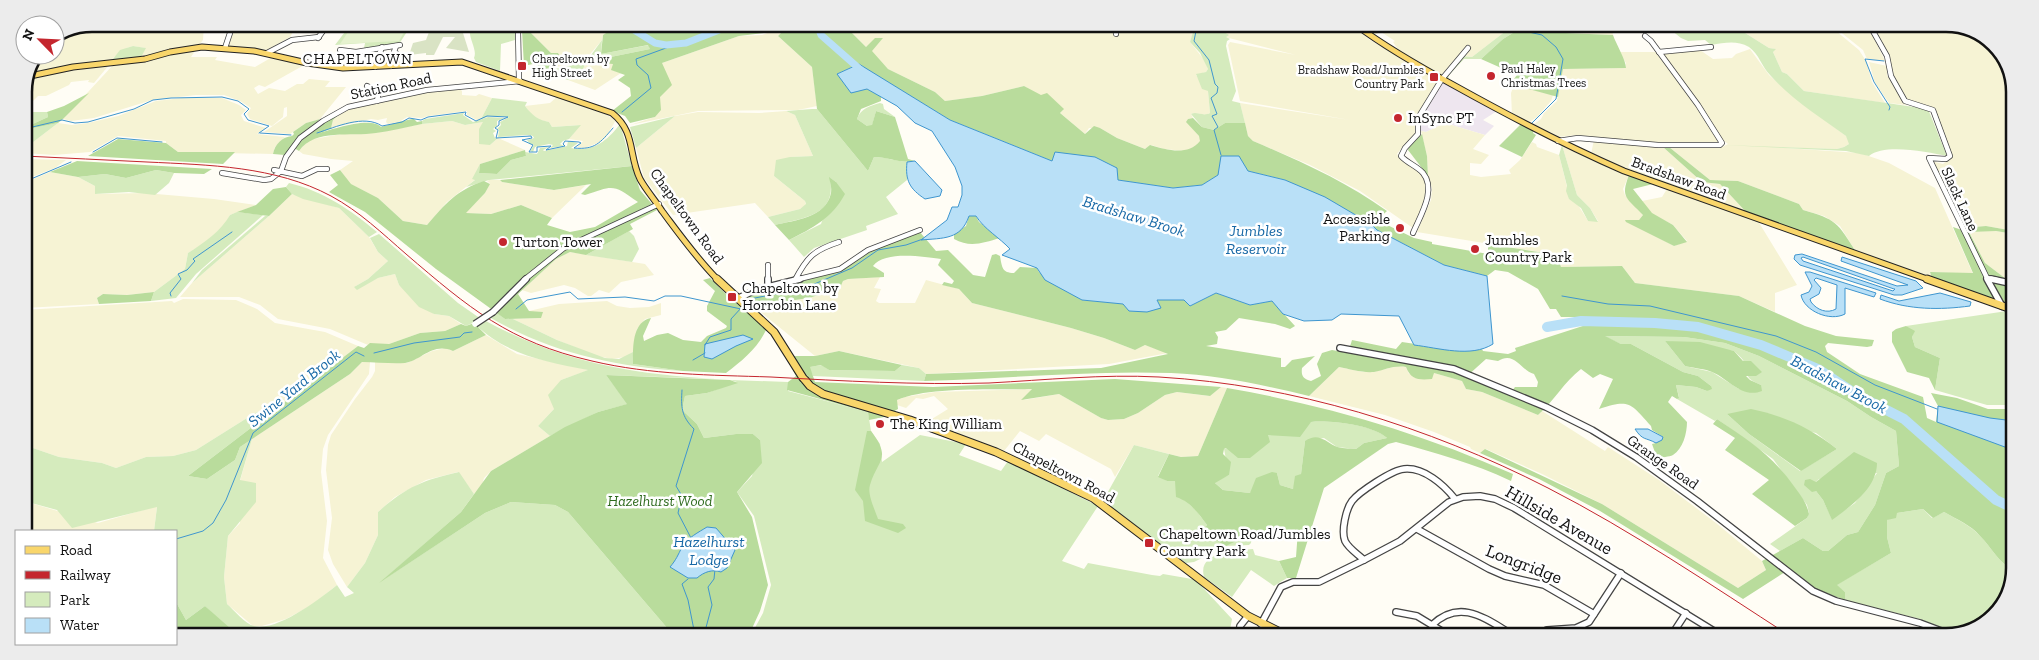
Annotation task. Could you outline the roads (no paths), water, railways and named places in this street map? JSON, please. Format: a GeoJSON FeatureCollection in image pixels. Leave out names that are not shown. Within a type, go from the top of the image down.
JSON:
{"type":"FeatureCollection","features":[{"type":"Feature","properties":{"kind":"main road","name":"Bradshaw Road"},"geometry":{"type":"LineString","coordinates":[[1365,32],[1385,47],[1442,79],[1558,141],[1624,171],[2006,307]]}},
{"type":"Feature","properties":{"kind":"main road"},"geometry":{"type":"LineString","coordinates":[[35,75],[64,68],[145,59],[187,48],[225,48],[267,53],[326,66],[375,68],[462,62],[520,80]]}},
{"type":"Feature","properties":{"kind":"main road","name":"Chapeltown Road"},"geometry":{"type":"LineString","coordinates":[[520,80],[607,111],[620,118],[627,128],[640,179],[694,254],[736,299],[771,328],[810,386],[824,394],[910,420],[996,452],[1093,498],[1248,616],[1270,628]]}},
{"type":"Feature","properties":{"kind":"street"},"geometry":{"type":"LineString","coordinates":[[225,48],[230,32]]}},
{"type":"Feature","properties":{"kind":"street"},"geometry":{"type":"LineString","coordinates":[[267,53],[292,40],[319,38],[323,32]]}},
{"type":"Feature","properties":{"kind":"street"},"geometry":{"type":"LineString","coordinates":[[518,32],[520,80]]}},
{"type":"Feature","properties":{"kind":"street","name":"Slack Lane"},"geometry":{"type":"LineString","coordinates":[[1873,32],[1887,56],[1892,76],[1905,100],[1933,110],[1950,156],[1942,159],[1929,158],[1954,215],[2003,306]]}},
{"type":"Feature","properties":{"kind":"street"},"geometry":{"type":"LineString","coordinates":[[1558,141],[1562,138],[1576,138],[1659,145],[1720,145],[1722,143],[1702,110],[1651,41],[1645,36]]}},
{"type":"Feature","properties":{"kind":"street"},"geometry":{"type":"LineString","coordinates":[[343,52],[398,46],[394,52],[396,53],[392,66]]}},
{"type":"Feature","properties":{"kind":"street"},"geometry":{"type":"LineString","coordinates":[[1659,52],[1711,47]]}},
{"type":"Feature","properties":{"kind":"street"},"geometry":{"type":"LineString","coordinates":[[375,68],[382,48]]}},
{"type":"Feature","properties":{"kind":"street"},"geometry":{"type":"LineString","coordinates":[[1413,233],[1428,197],[1428,179],[1401,156],[1405,148],[1418,134],[1418,118],[1442,79],[1468,48]]}},
{"type":"Feature","properties":{"kind":"street","name":"Station Road"},"geometry":{"type":"LineString","coordinates":[[222,173],[267,180],[281,171],[289,153],[311,129],[340,111],[434,89],[520,80]]}},
{"type":"Feature","properties":{"kind":"street"},"geometry":{"type":"LineString","coordinates":[[367,86],[369,87],[365,92],[380,92],[377,101]]}},
{"type":"Feature","properties":{"kind":"street"},"geometry":{"type":"LineString","coordinates":[[274,170],[302,176],[317,169],[327,169]]}},
{"type":"Feature","properties":{"kind":"street"},"geometry":{"type":"LineString","coordinates":[[475,324],[493,312],[521,283],[569,244],[659,204]]}},
{"type":"Feature","properties":{"kind":"street"},"geometry":{"type":"LineString","coordinates":[[736,299],[755,290],[840,268],[872,247],[920,230]]}},
{"type":"Feature","properties":{"kind":"street"},"geometry":{"type":"LineString","coordinates":[[796,280],[806,259],[812,253],[839,242]]}},
{"type":"Feature","properties":{"kind":"street"},"geometry":{"type":"LineString","coordinates":[[768,265],[768,287]]}},
{"type":"Feature","properties":{"kind":"street"},"geometry":{"type":"LineString","coordinates":[[1987,278],[2006,281]]}},
{"type":"Feature","properties":{"kind":"street","name":"Grange Road"},"geometry":{"type":"LineString","coordinates":[[1340,348],[1454,369],[1546,407],[1592,430],[1636,457],[1702,504],[1813,591],[1836,601],[1933,628]]}},
{"type":"Feature","properties":{"kind":"street"},"geometry":{"type":"LineString","coordinates":[[1364,560],[1350,548],[1344,539],[1344,530],[1351,504],[1393,472],[1407,469],[1434,478],[1448,489],[1455,499]]}},
{"type":"Feature","properties":{"kind":"street","name":"Hillside Avenue"},"geometry":{"type":"LineString","coordinates":[[1261,624],[1281,587],[1293,582],[1318,582],[1400,541],[1445,504],[1455,499],[1480,496],[1502,502],[1709,628]]}},
{"type":"Feature","properties":{"kind":"street","name":"Longridge"},"geometry":{"type":"LineString","coordinates":[[1417,528],[1489,569],[1506,576],[1544,585],[1594,614]]}},
{"type":"Feature","properties":{"kind":"street"},"geometry":{"type":"LineString","coordinates":[[1553,628],[1578,628],[1589,622],[1621,574]]}},
{"type":"Feature","properties":{"kind":"street"},"geometry":{"type":"LineString","coordinates":[[1432,625],[1442,614],[1461,610],[1500,628]]}},
{"type":"Feature","properties":{"kind":"street"},"geometry":{"type":"LineString","coordinates":[[1396,612],[1417,616],[1437,628]]}},
{"type":"Feature","properties":{"kind":"street"},"geometry":{"type":"LineString","coordinates":[[1676,628],[1686,613]]}},
{"type":"Feature","properties":{"kind":"street"},"geometry":{"type":"LineString","coordinates":[[1240,628],[1248,616]]}},
{"type":"Feature","properties":{"kind":"water","name":"Jumbles Reservoir"},"geometry":{"type":"Polygon","coordinates":[[[859,64],[950,120],[1052,161],[1055,152],[1095,157],[1117,168],[1118,180],[1173,188],[1202,185],[1218,175],[1221,156],[1239,156],[1248,171],[1285,180],[1325,197],[1371,224],[1377,230],[1444,265],[1487,276],[1493,344],[1484,348],[1465,351],[1414,345],[1399,316],[1341,314],[1332,320],[1304,321],[1283,314],[1272,301],[1250,305],[1216,293],[1190,306],[1184,300],[1157,300],[1161,308],[1147,312],[1129,311],[1123,304],[1082,300],[1045,280],[1037,268],[1002,255],[1010,249],[983,225],[976,216],[969,216],[966,224],[956,234],[944,238],[921,240],[947,220],[952,207],[958,207],[962,195],[962,186],[955,167],[932,131],[915,123],[897,106],[867,89],[851,93],[837,74],[859,64]]]}},
{"type":"Feature","properties":{"kind":"water"},"geometry":{"type":"Polygon","coordinates":[[[915,161],[942,190],[940,196],[925,199],[912,188],[907,174],[907,162],[915,161]]]}},
{"type":"Feature","properties":{"kind":"water"},"geometry":{"type":"Polygon","coordinates":[[[1802,254],[1897,286],[1908,285],[1841,261],[1842,257],[1916,281],[1923,288],[1902,295],[1894,295],[1800,265],[1794,259],[1795,255],[1802,254]],[[1803,257],[1801,258],[1803,261],[1893,291],[1895,289],[1803,257]]]}},
{"type":"Feature","properties":{"kind":"water"},"geometry":{"type":"Polygon","coordinates":[[[1805,272],[1876,293],[1874,297],[1845,288],[1845,314],[1832,317],[1818,314],[1803,301],[1801,295],[1809,292],[1812,286],[1805,272]],[[1816,278],[1814,280],[1821,288],[1819,294],[1810,299],[1811,302],[1822,310],[1836,309],[1837,285],[1816,278]]]}},
{"type":"Feature","properties":{"kind":"water"},"geometry":{"type":"Polygon","coordinates":[[[1940,293],[1971,302],[1970,306],[1925,308],[1891,303],[1880,299],[1881,295],[1899,301],[1940,293]]]}},
{"type":"Feature","properties":{"kind":"water"},"geometry":{"type":"Polygon","coordinates":[[[743,335],[753,339],[712,359],[704,357],[705,344],[743,335]]]}},
{"type":"Feature","properties":{"kind":"water"},"geometry":{"type":"Polygon","coordinates":[[[1938,406],[2006,420],[2006,447],[1937,422],[1938,406]]]}},
{"type":"Feature","properties":{"kind":"water"},"geometry":{"type":"Polygon","coordinates":[[[1635,429],[1648,429],[1663,437],[1662,440],[1656,443],[1642,437],[1635,429]]]}},
{"type":"Feature","properties":{"kind":"water","name":"Hazelhurst Lodge"},"geometry":{"type":"Polygon","coordinates":[[[707,527],[716,528],[735,550],[727,568],[721,572],[711,571],[697,578],[688,578],[670,567],[687,541],[707,527]]]}},
{"type":"Feature","properties":{"kind":"waterway","name":"Bradshaw Brook"},"geometry":{"type":"LineString","coordinates":[[637,32],[655,43],[666,45],[686,43],[714,32]]}},
{"type":"Feature","properties":{"kind":"waterway","name":"Bradshaw Brook"},"geometry":{"type":"LineString","coordinates":[[820,32],[863,72]]}},
{"type":"Feature","properties":{"kind":"waterway"},"geometry":{"type":"LineString","coordinates":[[1196,32],[1194,41],[1209,60],[1215,84],[1218,87],[1217,93],[1211,98],[1217,114],[1212,116],[1218,127],[1214,130],[1221,155]]}},
{"type":"Feature","properties":{"kind":"waterway"},"geometry":{"type":"LineString","coordinates":[[1529,32],[1542,35],[1556,47],[1563,59],[1556,99],[1532,123]]}},
{"type":"Feature","properties":{"kind":"waterway"},"geometry":{"type":"LineString","coordinates":[[622,112],[651,88],[648,75],[637,65],[636,59],[677,44]]}},
{"type":"Feature","properties":{"kind":"waterway"},"geometry":{"type":"LineString","coordinates":[[1884,61],[1865,59],[1874,82],[1890,107],[1889,110]]}},
{"type":"Feature","properties":{"kind":"waterway"},"geometry":{"type":"LineString","coordinates":[[32,127],[62,120],[75,123],[88,122],[134,109],[153,100],[222,97],[238,101],[249,109],[244,114],[248,120],[269,126],[259,133]]}},
{"type":"Feature","properties":{"kind":"waterway"},"geometry":{"type":"LineString","coordinates":[[317,133],[359,121],[367,121],[382,126],[402,122],[409,118],[421,120],[428,117],[466,112],[465,115],[476,121],[487,116],[508,117],[499,121],[499,125],[495,128],[498,130],[496,138],[531,136],[532,138],[522,140],[533,145],[529,152],[537,152],[537,147],[551,146],[546,150],[565,146],[563,144],[565,141],[581,143],[574,148],[592,147],[613,128]]}},
{"type":"Feature","properties":{"kind":"waterway"},"geometry":{"type":"LineString","coordinates":[[260,133],[291,135]]}},
{"type":"Feature","properties":{"kind":"waterway"},"geometry":{"type":"LineString","coordinates":[[93,152],[117,138],[162,142]]}},
{"type":"Feature","properties":{"kind":"waterway"},"geometry":{"type":"LineString","coordinates":[[32,179],[71,162]]}},
{"type":"Feature","properties":{"kind":"waterway"},"geometry":{"type":"LineString","coordinates":[[171,296],[170,293],[181,279],[178,274],[187,270],[195,261],[193,259],[232,232]]}},
{"type":"Feature","properties":{"kind":"waterway"},"geometry":{"type":"LineString","coordinates":[[747,302],[750,299],[805,288],[852,268],[878,250],[906,245],[923,239]]}},
{"type":"Feature","properties":{"kind":"waterway","name":"Swine Yard Brook"},"geometry":{"type":"LineString","coordinates":[[516,309],[527,300],[570,292],[578,299],[625,297],[654,301],[665,296],[681,296],[740,309]]}},
{"type":"Feature","properties":{"kind":"waterway"},"geometry":{"type":"LineString","coordinates":[[1562,296],[1608,304],[1650,306],[1776,336],[1816,352],[1875,385],[1937,409]]}},
{"type":"Feature","properties":{"kind":"waterway"},"geometry":{"type":"LineString","coordinates":[[705,345],[710,337],[731,330],[731,319],[740,309]]}},
{"type":"Feature","properties":{"kind":"waterway","name":"Bradshaw Brook"},"geometry":{"type":"LineString","coordinates":[[1547,327],[1581,321],[1655,323],[1698,327],[1761,345],[1818,369],[1857,395],[1904,419],[1996,500],[2006,505]]}},
{"type":"Feature","properties":{"kind":"waterway","name":"Swine Yard Brook"},"geometry":{"type":"LineString","coordinates":[[374,353],[414,343],[460,337],[464,333],[472,332]]}},
{"type":"Feature","properties":{"kind":"waterway","name":"Swine Yard Brook"},"geometry":{"type":"LineString","coordinates":[[178,538],[203,531],[213,523],[226,500],[253,433],[356,352],[364,356]]}},
{"type":"Feature","properties":{"kind":"waterway"},"geometry":{"type":"LineString","coordinates":[[693,360],[705,353]]}},
{"type":"Feature","properties":{"kind":"waterway"},"geometry":{"type":"LineString","coordinates":[[682,390],[684,415],[694,429],[676,486],[682,496],[678,513],[691,538]]}},
{"type":"Feature","properties":{"kind":"waterway"},"geometry":{"type":"LineString","coordinates":[[706,628],[712,605],[708,587],[714,579],[715,569]]}},
{"type":"Feature","properties":{"kind":"waterway"},"geometry":{"type":"LineString","coordinates":[[688,579],[682,584],[688,600],[694,628]]}},
{"type":"Feature","properties":{"kind":"railway"},"geometry":{"type":"LineString","coordinates":[[32,156],[218,166],[265,173],[310,186],[331,196],[361,216],[450,291],[492,321],[537,344],[563,353],[614,366],[681,374],[907,383],[989,383],[1095,377],[1159,377],[1260,389],[1310,399],[1359,412],[1455,446],[1548,488],[1641,540],[1778,628]]}},
{"type":"Feature","properties":{"kind":"place","name":"Chapeltown by High Street"},"geometry":{"type":"Point","coordinates":[522,66]}},
{"type":"Feature","properties":{"kind":"place","name":"Paul Haley Christmas Trees"},"geometry":{"type":"Point","coordinates":[1491,76]}},
{"type":"Feature","properties":{"kind":"place","name":"Bradshaw Road/Jumbles Country Park"},"geometry":{"type":"Point","coordinates":[1434,77]}},
{"type":"Feature","properties":{"kind":"place","name":"InSync PT"},"geometry":{"type":"Point","coordinates":[1398,118]}},
{"type":"Feature","properties":{"kind":"place","name":"Accessible Parking"},"geometry":{"type":"Point","coordinates":[1400,228]}},
{"type":"Feature","properties":{"kind":"place","name":"Turton Tower"},"geometry":{"type":"Point","coordinates":[503,242]}},
{"type":"Feature","properties":{"kind":"place","name":"Jumbles Country Park"},"geometry":{"type":"Point","coordinates":[1475,249]}},
{"type":"Feature","properties":{"kind":"place","name":"Chapeltown by Horrobin Lane"},"geometry":{"type":"Point","coordinates":[732,297]}},
{"type":"Feature","properties":{"kind":"place","name":"The King William"},"geometry":{"type":"Point","coordinates":[880,424]}},
{"type":"Feature","properties":{"kind":"place","name":"Chapeltown Road/Jumbles Country Park"},"geometry":{"type":"Point","coordinates":[1149,543]}},
{"type":"Feature","properties":{"kind":"district","name":"CHAPELTOWN"},"geometry":{"type":"Point","coordinates":[358,59]}},
{"type":"Feature","properties":{"kind":"park label","name":"Hazelhurst Wood"},"geometry":{"type":"Point","coordinates":[660,501]}}]}
